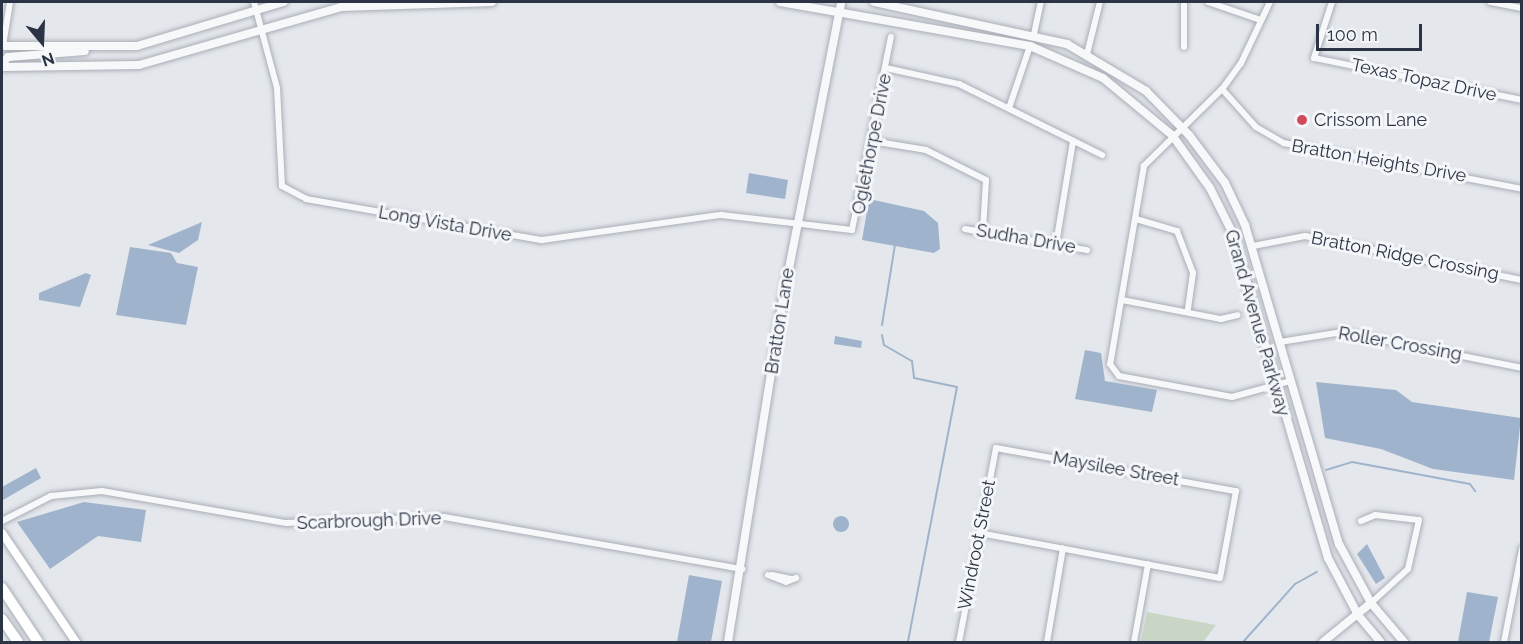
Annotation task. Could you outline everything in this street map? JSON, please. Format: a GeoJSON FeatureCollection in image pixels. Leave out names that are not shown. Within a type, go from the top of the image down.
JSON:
{"type":"FeatureCollection","features":[{"type":"Feature","properties":{"kind":"highway"},"geometry":{"type":"LineString","coordinates":[[2,588],[38,642]]}},
{"type":"Feature","properties":{"kind":"highway"},"geometry":{"type":"LineString","coordinates":[[2,619],[18,642]]}},
{"type":"Feature","properties":{"kind":"main road"},"geometry":{"type":"LineString","coordinates":[[2,533],[76,642]]}},
{"type":"Feature","properties":{"kind":"street"},"geometry":{"type":"LineString","coordinates":[[10,2],[2,46],[95,48]]}},
{"type":"Feature","properties":{"kind":"street"},"geometry":{"type":"LineString","coordinates":[[2,65],[8,57],[163,40],[255,5],[284,2]]}},
{"type":"Feature","properties":{"kind":"street"},"geometry":{"type":"LineString","coordinates":[[2,65],[139,64],[341,7],[492,2]]}},
{"type":"Feature","properties":{"kind":"street","name":"Grand Avenue Parkway"},"geometry":{"type":"LineString","coordinates":[[780,2],[1030,46],[1103,78],[1172,135],[1210,188],[1232,232],[1275,386],[1328,558],[1358,615],[1381,642]]}},
{"type":"Feature","properties":{"kind":"street","name":"Bratton Lane"},"geometry":{"type":"LineString","coordinates":[[728,642],[742,569],[797,223],[841,2]]}},
{"type":"Feature","properties":{"kind":"street","name":"Grand Avenue Parkway"},"geometry":{"type":"LineString","coordinates":[[874,2],[1034,34],[1087,54],[1146,92],[1182,127],[1225,183],[1253,246],[1290,381],[1339,544],[1371,603],[1404,642]]}},
{"type":"Feature","properties":{"kind":"street"},"geometry":{"type":"LineString","coordinates":[[1009,108],[1034,34],[1041,2]]}},
{"type":"Feature","properties":{"kind":"street"},"geometry":{"type":"LineString","coordinates":[[1087,54],[1100,2]]}},
{"type":"Feature","properties":{"kind":"street"},"geometry":{"type":"LineString","coordinates":[[1184,2],[1184,47]]}},
{"type":"Feature","properties":{"kind":"street"},"geometry":{"type":"LineString","coordinates":[[1208,2],[1261,20]]}},
{"type":"Feature","properties":{"kind":"street"},"geometry":{"type":"LineString","coordinates":[[1270,2],[1222,88],[1172,135],[1144,166],[1111,371],[1232,397],[1290,381]]}},
{"type":"Feature","properties":{"kind":"street","name":"Texas Topaz Drive"},"geometry":{"type":"LineString","coordinates":[[1332,2],[1314,58],[1521,100]]}},
{"type":"Feature","properties":{"kind":"street"},"geometry":{"type":"LineString","coordinates":[[1490,2],[1521,8]]}},
{"type":"Feature","properties":{"kind":"street","name":"Long Vista Drive"},"geometry":{"type":"LineString","coordinates":[[255,5],[281,113],[282,186],[306,199],[542,240],[721,215],[797,223]]}},
{"type":"Feature","properties":{"kind":"street","name":"Oglethorpe Drive"},"geometry":{"type":"LineString","coordinates":[[797,223],[843,232],[856,226],[891,37]]}},
{"type":"Feature","properties":{"kind":"street"},"geometry":{"type":"LineString","coordinates":[[886,69],[959,84],[1102,155]]}},
{"type":"Feature","properties":{"kind":"street","name":"Bratton Heights Drive"},"geometry":{"type":"LineString","coordinates":[[1222,88],[1256,127],[1284,143],[1521,189]]}},
{"type":"Feature","properties":{"kind":"street"},"geometry":{"type":"LineString","coordinates":[[872,141],[926,150],[986,180],[983,231]]}},
{"type":"Feature","properties":{"kind":"street"},"geometry":{"type":"LineString","coordinates":[[1056,244],[1074,141]]}},
{"type":"Feature","properties":{"kind":"street"},"geometry":{"type":"LineString","coordinates":[[1136,219],[1177,231],[1193,273],[1188,310]]}},
{"type":"Feature","properties":{"kind":"street","name":"Sudha Drive"},"geometry":{"type":"LineString","coordinates":[[965,229],[1087,250]]}},
{"type":"Feature","properties":{"kind":"street","name":"Bratton Ridge Crossing"},"geometry":{"type":"LineString","coordinates":[[1253,246],[1305,236],[1521,279]]}},
{"type":"Feature","properties":{"kind":"street"},"geometry":{"type":"LineString","coordinates":[[1122,300],[1188,310],[1221,319],[1238,315]]}},
{"type":"Feature","properties":{"kind":"street","name":"Roller Crossing"},"geometry":{"type":"LineString","coordinates":[[1280,342],[1342,332],[1521,368]]}},
{"type":"Feature","properties":{"kind":"street","name":"Maysilee Street"},"geometry":{"type":"LineString","coordinates":[[996,448],[1236,491],[1220,578],[1148,564]]}},
{"type":"Feature","properties":{"kind":"street","name":"Windroot Street"},"geometry":{"type":"LineString","coordinates":[[959,642],[996,448]]}},
{"type":"Feature","properties":{"kind":"street","name":"Scarbrough Drive"},"geometry":{"type":"LineString","coordinates":[[2,521],[51,496],[102,491],[285,523],[444,517],[742,569]]}},
{"type":"Feature","properties":{"kind":"street"},"geometry":{"type":"LineString","coordinates":[[1323,642],[1358,615],[1408,569],[1419,520],[1375,515],[1361,521]]}},
{"type":"Feature","properties":{"kind":"street"},"geometry":{"type":"LineString","coordinates":[[980,533],[1148,564],[1134,642]]}},
{"type":"Feature","properties":{"kind":"street"},"geometry":{"type":"LineString","coordinates":[[1047,642],[1063,548]]}},
{"type":"Feature","properties":{"kind":"street"},"geometry":{"type":"LineString","coordinates":[[1504,642],[1521,549]]}},
{"type":"Feature","properties":{"kind":"street"},"geometry":{"type":"LineString","coordinates":[[770,575],[793,578]]}},
{"type":"Feature","properties":{"kind":"green space"},"geometry":{"type":"Polygon","coordinates":[[[1147,612],[1216,625],[1203,642],[1141,642],[1147,612]]]}},
{"type":"Feature","properties":{"kind":"water"},"geometry":{"type":"Polygon","coordinates":[[[749,173],[788,180],[785,199],[746,193],[749,173]]]}},
{"type":"Feature","properties":{"kind":"water"},"geometry":{"type":"Polygon","coordinates":[[[869,199],[924,211],[938,223],[940,249],[934,253],[862,240],[869,199]]]}},
{"type":"Feature","properties":{"kind":"water"},"geometry":{"type":"Polygon","coordinates":[[[202,222],[198,240],[179,253],[148,245],[202,222]]]}},
{"type":"Feature","properties":{"kind":"water"},"geometry":{"type":"Polygon","coordinates":[[[130,247],[171,253],[177,263],[198,267],[186,325],[116,315],[130,247]]]}},
{"type":"Feature","properties":{"kind":"water"},"geometry":{"type":"Polygon","coordinates":[[[86,273],[91,275],[80,307],[39,300],[39,293],[86,273]]]}},
{"type":"Feature","properties":{"kind":"water"},"geometry":{"type":"Polygon","coordinates":[[[835,336],[862,341],[861,348],[834,344],[835,336]]]}},
{"type":"Feature","properties":{"kind":"water"},"geometry":{"type":"Polygon","coordinates":[[[1085,350],[1101,353],[1105,381],[1157,390],[1152,412],[1075,399],[1085,350]]]}},
{"type":"Feature","properties":{"kind":"water"},"geometry":{"type":"Polygon","coordinates":[[[1316,382],[1396,390],[1412,402],[1521,418],[1514,480],[1433,469],[1381,449],[1325,438],[1316,382]]]}},
{"type":"Feature","properties":{"kind":"water"},"geometry":{"type":"Polygon","coordinates":[[[36,468],[41,478],[3,500],[2,487],[36,468]]]}},
{"type":"Feature","properties":{"kind":"water"},"geometry":{"type":"Polygon","coordinates":[[[84,502],[146,510],[141,542],[98,536],[50,569],[17,522],[84,502]]]}},
{"type":"Feature","properties":{"kind":"water"},"geometry":{"type":"Polygon","coordinates":[[[841,516],[849,524],[841,532],[833,524],[841,516]]]}},
{"type":"Feature","properties":{"kind":"water"},"geometry":{"type":"Polygon","coordinates":[[[1367,544],[1385,578],[1376,584],[1357,554],[1367,544]]]}},
{"type":"Feature","properties":{"kind":"water"},"geometry":{"type":"Polygon","coordinates":[[[689,575],[722,581],[711,642],[677,642],[689,575]]]}},
{"type":"Feature","properties":{"kind":"water"},"geometry":{"type":"Polygon","coordinates":[[[1467,592],[1498,597],[1489,642],[1458,642],[1467,592]]]}},
{"type":"Feature","properties":{"kind":"waterway"},"geometry":{"type":"LineString","coordinates":[[882,325],[895,245]]}},
{"type":"Feature","properties":{"kind":"waterway"},"geometry":{"type":"LineString","coordinates":[[882,335],[884,345],[912,361],[914,378],[957,387],[908,642]]}},
{"type":"Feature","properties":{"kind":"waterway"},"geometry":{"type":"LineString","coordinates":[[1326,470],[1352,462],[1470,484],[1475,491]]}},
{"type":"Feature","properties":{"kind":"waterway"},"geometry":{"type":"LineString","coordinates":[[1243,642],[1295,584],[1317,572]]}},
{"type":"Feature","properties":{"kind":"place","name":"Crissom Lane"},"geometry":{"type":"Point","coordinates":[1302,120]}}]}
